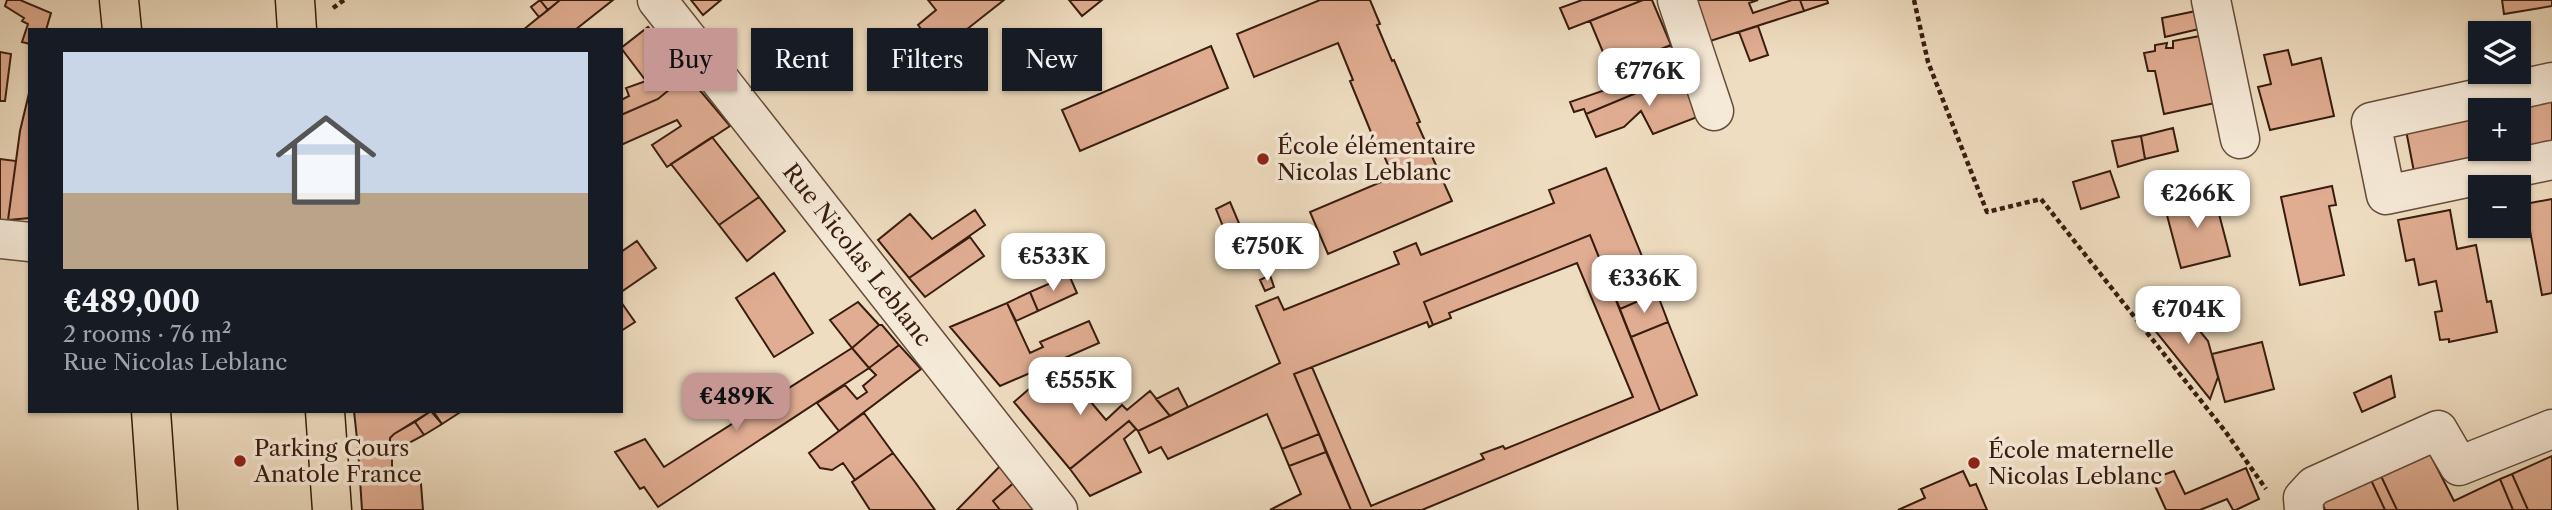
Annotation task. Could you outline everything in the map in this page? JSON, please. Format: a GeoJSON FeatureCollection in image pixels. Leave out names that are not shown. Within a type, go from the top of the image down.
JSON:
{"type":"FeatureCollection","features":[{"type":"Feature","properties":{"kind":"main road"},"geometry":{"type":"LineString","coordinates":[[119,0],[122,28]]}},
{"type":"Feature","properties":{"kind":"main road"},"geometry":{"type":"LineString","coordinates":[[295,0],[297,28]]}},
{"type":"Feature","properties":{"kind":"main road"},"geometry":{"type":"LineString","coordinates":[[151,413],[158,510]]}},
{"type":"Feature","properties":{"kind":"main road"},"geometry":{"type":"LineString","coordinates":[[325,413],[332,510]]}},
{"type":"Feature","properties":{"kind":"street","name":"Rue Nicolas Leblanc"},"geometry":{"type":"LineString","coordinates":[[657,0],[1058,510]]}},
{"type":"Feature","properties":{"kind":"street"},"geometry":{"type":"LineString","coordinates":[[1677,0],[1714,111]]}},
{"type":"Feature","properties":{"kind":"street"},"geometry":{"type":"LineString","coordinates":[[2211,0],[2240,139]]}},
{"type":"Feature","properties":{"kind":"street"},"geometry":{"type":"LineString","coordinates":[[2552,82],[2371,122],[2386,195],[2552,160]]}},
{"type":"Feature","properties":{"kind":"street"},"geometry":{"type":"LineString","coordinates":[[0,239],[28,242]]}},
{"type":"Feature","properties":{"kind":"street"},"geometry":{"type":"LineString","coordinates":[[2288,504],[2303,498],[2314,486],[2438,430],[2459,466],[2552,429]]}},
{"type":"Feature","properties":{"kind":"path"},"geometry":{"type":"LineString","coordinates":[[1914,0],[1928,62],[1987,212],[2041,199],[2225,431],[2288,504]]}},
{"type":"Feature","properties":{"kind":"building"},"geometry":{"type":"Polygon","coordinates":[[[7,0],[20,0],[51,13],[47,28],[28,28],[28,44],[22,42],[28,24],[22,21],[24,18],[5,6],[7,0]]]}},
{"type":"Feature","properties":{"kind":"building"},"geometry":{"type":"Polygon","coordinates":[[[540,0],[560,0],[548,10],[540,0]]]}},
{"type":"Feature","properties":{"kind":"building"},"geometry":{"type":"Polygon","coordinates":[[[540,0],[548,10],[539,17],[531,7],[540,0]]]}},
{"type":"Feature","properties":{"kind":"building"},"geometry":{"type":"Polygon","coordinates":[[[560,0],[613,0],[578,28],[525,28],[560,0]]]}},
{"type":"Feature","properties":{"kind":"building"},"geometry":{"type":"Polygon","coordinates":[[[691,0],[721,0],[703,15],[691,0]]]}},
{"type":"Feature","properties":{"kind":"building"},"geometry":{"type":"Polygon","coordinates":[[[928,0],[1004,0],[968,28],[920,28],[918,25],[936,10],[928,0]]]}},
{"type":"Feature","properties":{"kind":"building"},"geometry":{"type":"Polygon","coordinates":[[[1069,0],[1102,0],[1082,16],[1069,0]]]}},
{"type":"Feature","properties":{"kind":"building"},"geometry":{"type":"Polygon","coordinates":[[[1320,0],[1370,0],[1380,24],[1377,25],[1452,201],[1328,254],[1310,212],[1393,177],[1378,141],[1375,142],[1338,43],[1254,77],[1237,34],[1320,0]]]}},
{"type":"Feature","properties":{"kind":"building"},"geometry":{"type":"Polygon","coordinates":[[[1582,0],[1643,0],[1569,29],[1560,8],[1582,0]]]}},
{"type":"Feature","properties":{"kind":"building"},"geometry":{"type":"Polygon","coordinates":[[[1643,0],[1652,0],[1671,45],[1610,69],[1590,21],[1643,0]]]}},
{"type":"Feature","properties":{"kind":"building"},"geometry":{"type":"Polygon","coordinates":[[[1693,0],[1758,0],[1749,3],[1753,13],[1792,0],[1800,0],[1804,11],[1707,42],[1693,0]]]}},
{"type":"Feature","properties":{"kind":"building"},"geometry":{"type":"Polygon","coordinates":[[[1800,0],[1827,0],[1828,3],[1804,11],[1800,0]]]}},
{"type":"Feature","properties":{"kind":"building"},"geometry":{"type":"Polygon","coordinates":[[[2502,0],[2552,0],[2552,6],[2504,14],[2502,0]]]}},
{"type":"Feature","properties":{"kind":"building"},"geometry":{"type":"Polygon","coordinates":[[[2196,11],[2199,29],[2165,37],[2162,18],[2196,11]]]}},
{"type":"Feature","properties":{"kind":"building"},"geometry":{"type":"Polygon","coordinates":[[[1758,26],[1768,55],[1750,61],[1739,32],[1758,26]]]}},
{"type":"Feature","properties":{"kind":"building"},"geometry":{"type":"Polygon","coordinates":[[[644,30],[644,78],[623,51],[623,46],[644,30]]]}},
{"type":"Feature","properties":{"kind":"building"},"geometry":{"type":"Polygon","coordinates":[[[2200,36],[2215,103],[2164,114],[2155,71],[2148,71],[2144,53],[2155,51],[2155,45],[2167,43],[2166,48],[2173,48],[2173,41],[2200,36]]]}},
{"type":"Feature","properties":{"kind":"building"},"geometry":{"type":"Polygon","coordinates":[[[1671,45],[1675,53],[1614,79],[1610,69],[1671,45]]]}},
{"type":"Feature","properties":{"kind":"building"},"geometry":{"type":"Polygon","coordinates":[[[1211,46],[1228,88],[1080,151],[1062,110],[1211,46]]]}},
{"type":"Feature","properties":{"kind":"building"},"geometry":{"type":"Polygon","coordinates":[[[2288,50],[2292,65],[2321,58],[2334,116],[2270,130],[2258,87],[2271,84],[2264,55],[2288,50]]]}},
{"type":"Feature","properties":{"kind":"building"},"geometry":{"type":"Polygon","coordinates":[[[0,52],[11,54],[5,101],[0,101],[0,52]]]}},
{"type":"Feature","properties":{"kind":"building"},"geometry":{"type":"Polygon","coordinates":[[[1675,53],[1684,73],[1586,114],[1584,109],[1574,112],[1570,102],[1617,86],[1614,79],[1675,53]]]}},
{"type":"Feature","properties":{"kind":"building"},"geometry":{"type":"Polygon","coordinates":[[[1684,73],[1700,116],[1653,134],[1641,111],[1624,127],[1596,137],[1586,114],[1684,73]]]}},
{"type":"Feature","properties":{"kind":"building"},"geometry":{"type":"Polygon","coordinates":[[[644,82],[644,91],[668,91],[658,99],[623,114],[623,99],[629,96],[626,88],[644,82]]]}},
{"type":"Feature","properties":{"kind":"building"},"geometry":{"type":"Polygon","coordinates":[[[668,91],[700,91],[730,126],[667,167],[652,145],[681,126],[677,120],[623,144],[623,114],[658,99],[668,91]]]}},
{"type":"Feature","properties":{"kind":"building"},"geometry":{"type":"Polygon","coordinates":[[[2552,93],[2552,148],[2531,152],[2529,98],[2552,93]]]}},
{"type":"Feature","properties":{"kind":"building"},"geometry":{"type":"Polygon","coordinates":[[[28,97],[28,218],[8,220],[20,131],[28,97]]]}},
{"type":"Feature","properties":{"kind":"building"},"geometry":{"type":"Polygon","coordinates":[[[2468,111],[2468,161],[2491,161],[2415,177],[2405,125],[2468,111]]]}},
{"type":"Feature","properties":{"kind":"building"},"geometry":{"type":"Polygon","coordinates":[[[2173,128],[2178,151],[2145,159],[2141,136],[2173,128]]]}},
{"type":"Feature","properties":{"kind":"building"},"geometry":{"type":"Polygon","coordinates":[[[2141,136],[2145,159],[2118,167],[2112,141],[2141,136]]]}},
{"type":"Feature","properties":{"kind":"building"},"geometry":{"type":"Polygon","coordinates":[[[712,137],[759,197],[719,225],[671,164],[712,137]]]}},
{"type":"Feature","properties":{"kind":"building"},"geometry":{"type":"Polygon","coordinates":[[[0,159],[16,161],[8,220],[0,220],[0,159]]]}},
{"type":"Feature","properties":{"kind":"building"},"geometry":{"type":"Polygon","coordinates":[[[1606,168],[1657,293],[1620,309],[1590,235],[1424,302],[1433,325],[1429,327],[1427,322],[1294,374],[1319,434],[1282,449],[1267,414],[1168,459],[1161,447],[1149,453],[1138,431],[1280,363],[1256,306],[1278,297],[1284,310],[1399,264],[1394,252],[1416,243],[1421,255],[1554,203],[1549,190],[1606,168]]]}},
{"type":"Feature","properties":{"kind":"building"},"geometry":{"type":"Polygon","coordinates":[[[2110,171],[2119,197],[2081,209],[2073,182],[2110,171]]]}},
{"type":"Feature","properties":{"kind":"building"},"geometry":{"type":"Polygon","coordinates":[[[2332,186],[2336,205],[2329,206],[2344,275],[2300,285],[2281,197],[2332,186]]]}},
{"type":"Feature","properties":{"kind":"building"},"geometry":{"type":"Polygon","coordinates":[[[2213,191],[2230,256],[2181,268],[2164,204],[2213,191]]]}},
{"type":"Feature","properties":{"kind":"building"},"geometry":{"type":"Polygon","coordinates":[[[759,197],[785,231],[747,261],[719,225],[759,197]]]}},
{"type":"Feature","properties":{"kind":"building"},"geometry":{"type":"Polygon","coordinates":[[[2552,199],[2552,293],[2542,295],[2531,236],[2531,203],[2552,199]]]}},
{"type":"Feature","properties":{"kind":"building"},"geometry":{"type":"Polygon","coordinates":[[[1230,202],[1249,247],[1234,254],[1216,209],[1230,202]]]}},
{"type":"Feature","properties":{"kind":"building"},"geometry":{"type":"Polygon","coordinates":[[[975,210],[985,225],[909,278],[878,240],[910,214],[932,239],[975,210]]]}},
{"type":"Feature","properties":{"kind":"building"},"geometry":{"type":"Polygon","coordinates":[[[2450,210],[2457,249],[2476,245],[2487,302],[2491,301],[2497,332],[2449,342],[2449,339],[2440,340],[2435,312],[2442,311],[2436,281],[2419,285],[2414,259],[2406,261],[2398,220],[2450,210]]]}},
{"type":"Feature","properties":{"kind":"building"},"geometry":{"type":"Polygon","coordinates":[[[1590,235],[1660,411],[1422,510],[1351,510],[1294,374],[1312,367],[1371,506],[1484,459],[1481,454],[1503,446],[1505,449],[1633,397],[1577,263],[1449,313],[1451,318],[1433,325],[1424,302],[1590,235]]]}},
{"type":"Feature","properties":{"kind":"building"},"geometry":{"type":"Polygon","coordinates":[[[970,237],[984,256],[925,297],[909,278],[970,237]]]}},
{"type":"Feature","properties":{"kind":"building"},"geometry":{"type":"Polygon","coordinates":[[[637,241],[656,268],[623,291],[623,251],[637,241]]]}},
{"type":"Feature","properties":{"kind":"building"},"geometry":{"type":"Polygon","coordinates":[[[774,273],[813,333],[774,357],[736,298],[774,273]]]}},
{"type":"Feature","properties":{"kind":"building"},"geometry":{"type":"Polygon","coordinates":[[[1069,275],[1077,293],[1038,311],[1030,292],[1069,275]]]}},
{"type":"Feature","properties":{"kind":"building"},"geometry":{"type":"Polygon","coordinates":[[[1270,275],[1274,287],[1265,291],[1260,280],[1270,275]]]}},
{"type":"Feature","properties":{"kind":"building"},"geometry":{"type":"Polygon","coordinates":[[[1030,292],[1038,311],[1016,321],[1007,303],[1030,292]]]}},
{"type":"Feature","properties":{"kind":"building"},"geometry":{"type":"Polygon","coordinates":[[[1657,293],[1668,322],[1631,337],[1620,309],[1657,293]]]}},
{"type":"Feature","properties":{"kind":"building"},"geometry":{"type":"Polygon","coordinates":[[[858,302],[879,325],[852,348],[830,320],[858,302]]]}},
{"type":"Feature","properties":{"kind":"building"},"geometry":{"type":"Polygon","coordinates":[[[2176,302],[2208,341],[2218,377],[2210,399],[2149,323],[2176,302]]]}},
{"type":"Feature","properties":{"kind":"building"},"geometry":{"type":"Polygon","coordinates":[[[1007,303],[1030,353],[1043,347],[1040,342],[1089,321],[1099,343],[1000,386],[950,327],[1007,303]]]}},
{"type":"Feature","properties":{"kind":"building"},"geometry":{"type":"Polygon","coordinates":[[[623,305],[635,322],[623,330],[623,305]]]}},
{"type":"Feature","properties":{"kind":"building"},"geometry":{"type":"Polygon","coordinates":[[[1668,322],[1697,395],[1660,411],[1631,337],[1668,322]]]}},
{"type":"Feature","properties":{"kind":"building"},"geometry":{"type":"Polygon","coordinates":[[[882,325],[899,345],[869,368],[852,348],[882,325]]]}},
{"type":"Feature","properties":{"kind":"building"},"geometry":{"type":"Polygon","coordinates":[[[2262,342],[2274,389],[2225,402],[2212,354],[2262,342]]]}},
{"type":"Feature","properties":{"kind":"building"},"geometry":{"type":"Polygon","coordinates":[[[899,345],[921,369],[839,431],[817,403],[845,385],[857,399],[867,392],[863,386],[876,375],[869,368],[899,345]]]}},
{"type":"Feature","properties":{"kind":"building"},"geometry":{"type":"Polygon","coordinates":[[[852,348],[869,368],[658,507],[644,487],[640,489],[615,452],[645,439],[664,467],[852,348]]]}},
{"type":"Feature","properties":{"kind":"building"},"geometry":{"type":"Polygon","coordinates":[[[1064,370],[1106,420],[1122,405],[1127,410],[1150,391],[1170,416],[1138,431],[1129,421],[1070,469],[1014,402],[1043,377],[1064,370]]]}},
{"type":"Feature","properties":{"kind":"building"},"geometry":{"type":"Polygon","coordinates":[[[2391,376],[2395,397],[2362,412],[2354,393],[2391,376]]]}},
{"type":"Feature","properties":{"kind":"building"},"geometry":{"type":"Polygon","coordinates":[[[1178,388],[1188,407],[1170,416],[1156,399],[1178,388]]]}},
{"type":"Feature","properties":{"kind":"building"},"geometry":{"type":"Polygon","coordinates":[[[354,413],[428,413],[394,434],[390,438],[390,445],[358,448],[354,413]]]}},
{"type":"Feature","properties":{"kind":"building"},"geometry":{"type":"Polygon","coordinates":[[[433,413],[442,424],[424,435],[415,422],[433,413]]]}},
{"type":"Feature","properties":{"kind":"building"},"geometry":{"type":"Polygon","coordinates":[[[434,413],[459,413],[442,424],[434,413]]]}},
{"type":"Feature","properties":{"kind":"building"},"geometry":{"type":"Polygon","coordinates":[[[864,413],[893,453],[855,480],[843,463],[832,470],[820,468],[809,453],[864,413]]]}},
{"type":"Feature","properties":{"kind":"building"},"geometry":{"type":"Polygon","coordinates":[[[1129,421],[1136,429],[1124,439],[1141,472],[1090,496],[1070,469],[1129,421]]]}},
{"type":"Feature","properties":{"kind":"building"},"geometry":{"type":"Polygon","coordinates":[[[415,422],[424,435],[392,452],[392,473],[420,471],[423,510],[362,510],[358,448],[390,445],[390,438],[394,434],[415,422]]]}},
{"type":"Feature","properties":{"kind":"building"},"geometry":{"type":"Polygon","coordinates":[[[1319,434],[1326,452],[1289,466],[1282,449],[1319,434]]]}},
{"type":"Feature","properties":{"kind":"building"},"geometry":{"type":"Polygon","coordinates":[[[1326,452],[1351,510],[1270,510],[1301,494],[1289,466],[1326,452]]]}},
{"type":"Feature","properties":{"kind":"building"},"geometry":{"type":"Polygon","coordinates":[[[893,453],[935,510],[870,510],[852,482],[893,453]]]}},
{"type":"Feature","properties":{"kind":"building"},"geometry":{"type":"Polygon","coordinates":[[[2430,454],[2454,501],[2500,479],[2513,510],[2397,510],[2381,476],[2430,454]]]}},
{"type":"Feature","properties":{"kind":"building"},"geometry":{"type":"Polygon","coordinates":[[[2552,456],[2552,510],[2528,510],[2512,474],[2552,456]]]}},
{"type":"Feature","properties":{"kind":"building"},"geometry":{"type":"Polygon","coordinates":[[[1003,463],[1017,480],[993,501],[1000,510],[957,510],[1003,463]]]}},
{"type":"Feature","properties":{"kind":"building"},"geometry":{"type":"Polygon","coordinates":[[[2246,468],[2259,499],[2236,510],[2233,510],[2227,499],[2200,510],[2166,510],[2152,479],[2174,471],[2185,494],[2246,468]]]}},
{"type":"Feature","properties":{"kind":"building"},"geometry":{"type":"Polygon","coordinates":[[[1963,471],[1970,486],[1976,484],[1987,510],[1898,510],[1925,498],[1921,489],[1963,471]]]}},
{"type":"Feature","properties":{"kind":"building"},"geometry":{"type":"Polygon","coordinates":[[[2512,474],[2528,510],[2513,510],[2500,479],[2512,474]]]}},
{"type":"Feature","properties":{"kind":"building"},"geometry":{"type":"Polygon","coordinates":[[[2381,476],[2397,510],[2385,510],[2371,480],[2381,476]]]}},
{"type":"Feature","properties":{"kind":"building"},"geometry":{"type":"Polygon","coordinates":[[[1017,480],[1040,510],[1000,510],[993,501],[1017,480]]]}},
{"type":"Feature","properties":{"kind":"building"},"geometry":{"type":"Polygon","coordinates":[[[2371,480],[2385,510],[2325,510],[2322,502],[2371,480]]]}},
{"type":"Feature","properties":{"kind":"place","name":"École élémentaire Nicolas Leblanc"},"geometry":{"type":"Point","coordinates":[1263,159]}},
{"type":"Feature","properties":{"kind":"place","name":"Parking Cours Anatole France"},"geometry":{"type":"Point","coordinates":[240,461]}},
{"type":"Feature","properties":{"kind":"place","name":"École maternelle Nicolas Leblanc"},"geometry":{"type":"Point","coordinates":[1974,463]}}]}
